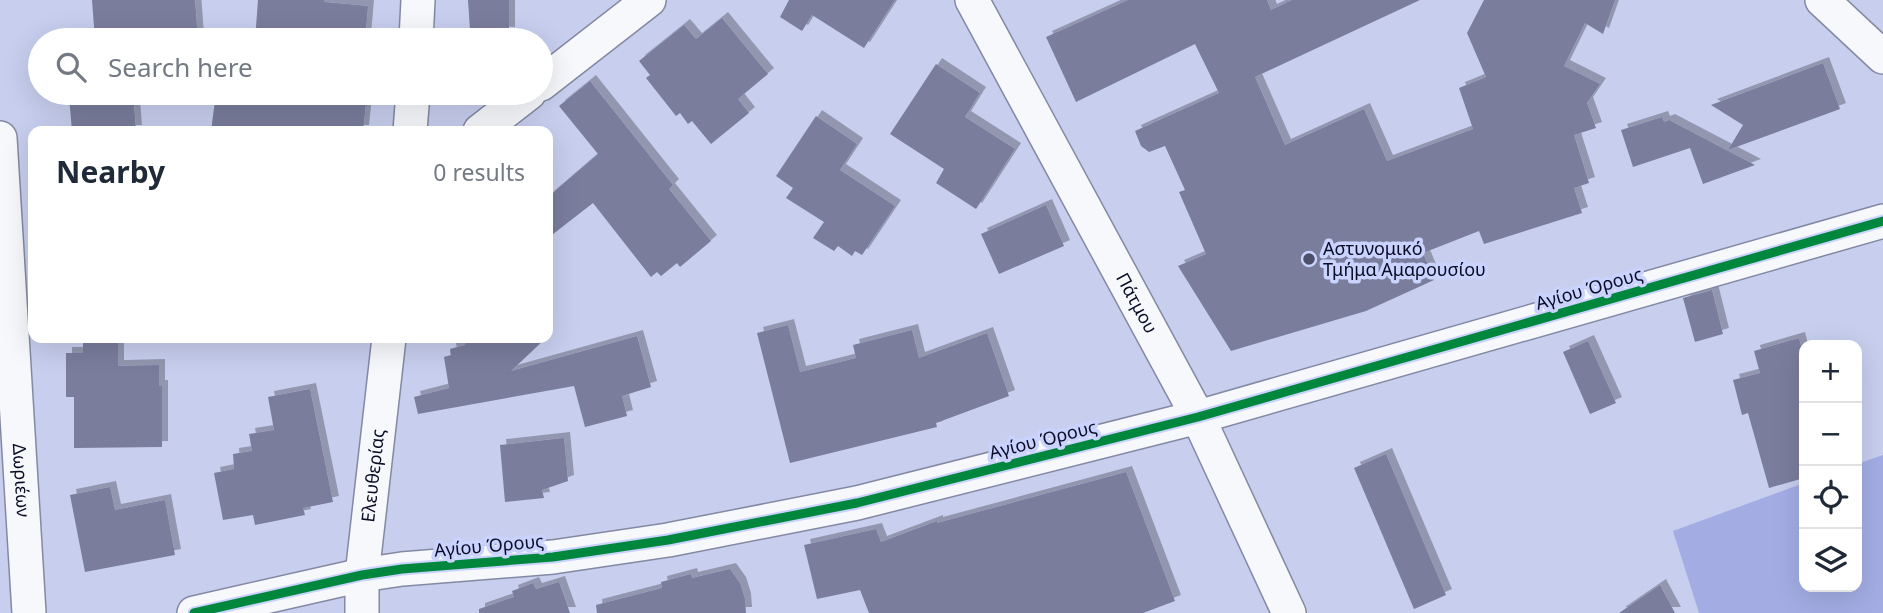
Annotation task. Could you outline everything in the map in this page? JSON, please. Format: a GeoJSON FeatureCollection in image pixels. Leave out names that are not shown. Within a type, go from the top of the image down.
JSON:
{"type":"FeatureCollection","features":[{"type":"Feature","properties":{"kind":"street"},"geometry":{"type":"LineString","coordinates":[[417,28],[418,0]]}},
{"type":"Feature","properties":{"kind":"street"},"geometry":{"type":"LineString","coordinates":[[553,75],[649,0]]}},
{"type":"Feature","properties":{"kind":"street","name":"Πάτμου"},"geometry":{"type":"LineString","coordinates":[[972,0],[1198,417],[1289,613]]}},
{"type":"Feature","properties":{"kind":"street"},"geometry":{"type":"LineString","coordinates":[[1822,0],[1883,57]]}},
{"type":"Feature","properties":{"kind":"street"},"geometry":{"type":"LineString","coordinates":[[410,126],[412,105]]}},
{"type":"Feature","properties":{"kind":"street"},"geometry":{"type":"LineString","coordinates":[[486,126],[514,105]]}},
{"type":"Feature","properties":{"kind":"street","name":"Δωριέων"},"geometry":{"type":"LineString","coordinates":[[0,138],[14,276],[29,613]]}},
{"type":"Feature","properties":{"kind":"street","name":"Αγίου Όρους"},"geometry":{"type":"LineString","coordinates":[[194,613],[362,575],[402,569],[553,557],[668,540],[857,503],[1198,417],[1883,221]]}},
{"type":"Feature","properties":{"kind":"street","name":"Ελευθερίας"},"geometry":{"type":"LineString","coordinates":[[362,613],[362,575],[387,343]]}},
{"type":"Feature","properties":{"kind":"shaded area"},"geometry":{"type":"Polygon","coordinates":[[[1883,455],[1883,613],[1699,613],[1673,531],[1799,485],[1799,592],[1862,592],[1862,462],[1883,455]]]}},
{"type":"Feature","properties":{"kind":"building"},"geometry":{"type":"Polygon","coordinates":[[[92,0],[195,0],[197,28],[94,28],[92,0]]]}},
{"type":"Feature","properties":{"kind":"building"},"geometry":{"type":"Polygon","coordinates":[[[258,0],[324,0],[368,6],[366,28],[256,28],[258,0]]]}},
{"type":"Feature","properties":{"kind":"building"},"geometry":{"type":"Polygon","coordinates":[[[468,0],[509,0],[509,28],[470,28],[468,0]]]}},
{"type":"Feature","properties":{"kind":"building"},"geometry":{"type":"Polygon","coordinates":[[[789,0],[895,0],[864,48],[812,15],[802,31],[780,17],[789,0]]]}},
{"type":"Feature","properties":{"kind":"building"},"geometry":{"type":"Polygon","coordinates":[[[1128,0],[1267,0],[1271,10],[1292,0],[1420,0],[1255,77],[1285,145],[1364,109],[1387,161],[1473,129],[1459,88],[1486,77],[1467,33],[1484,0],[1615,0],[1603,34],[1585,23],[1564,66],[1600,84],[1587,103],[1596,128],[1574,135],[1589,183],[1574,188],[1582,213],[1484,244],[1479,231],[1423,253],[1434,280],[1366,311],[1231,351],[1178,266],[1206,254],[1179,192],[1185,190],[1165,146],[1149,152],[1141,146],[1135,131],[1219,93],[1195,44],[1076,102],[1046,37],[1128,0]]]}},
{"type":"Feature","properties":{"kind":"building"},"geometry":{"type":"Polygon","coordinates":[[[722,18],[768,74],[738,99],[749,113],[711,144],[692,121],[688,124],[680,113],[676,116],[646,78],[650,75],[639,61],[684,25],[696,39],[722,18]]]}},
{"type":"Feature","properties":{"kind":"building"},"geometry":{"type":"Polygon","coordinates":[[[1823,63],[1840,109],[1728,150],[1743,125],[1711,105],[1823,63]]]}},
{"type":"Feature","properties":{"kind":"building"},"geometry":{"type":"Polygon","coordinates":[[[936,64],[980,93],[965,117],[1015,149],[976,209],[936,183],[944,169],[890,134],[936,64]]]}},
{"type":"Feature","properties":{"kind":"building"},"geometry":{"type":"Polygon","coordinates":[[[590,81],[673,185],[669,189],[711,241],[680,267],[677,263],[661,276],[657,272],[651,277],[593,203],[553,234],[553,193],[598,154],[559,106],[590,81]]]}},
{"type":"Feature","properties":{"kind":"building"},"geometry":{"type":"Polygon","coordinates":[[[70,105],[134,105],[136,126],[72,126],[70,105]]]}},
{"type":"Feature","properties":{"kind":"building"},"geometry":{"type":"Polygon","coordinates":[[[214,105],[366,105],[364,126],[212,126],[214,105]]]}},
{"type":"Feature","properties":{"kind":"building"},"geometry":{"type":"Polygon","coordinates":[[[816,116],[857,144],[840,170],[895,206],[862,255],[855,251],[852,256],[838,246],[834,251],[813,238],[824,222],[786,198],[793,188],[776,176],[816,116]]]}},
{"type":"Feature","properties":{"kind":"building"},"geometry":{"type":"Polygon","coordinates":[[[1662,117],[1664,122],[1669,120],[1755,165],[1703,184],[1690,148],[1633,167],[1621,130],[1662,117]]]}},
{"type":"Feature","properties":{"kind":"building"},"geometry":{"type":"Polygon","coordinates":[[[1046,205],[1064,246],[999,274],[981,234],[1046,205]]]}},
{"type":"Feature","properties":{"kind":"building"},"geometry":{"type":"Polygon","coordinates":[[[1712,290],[1723,334],[1695,342],[1683,298],[1712,290]]]}},
{"type":"Feature","properties":{"kind":"building"},"geometry":{"type":"Polygon","coordinates":[[[788,325],[800,372],[856,358],[853,345],[912,330],[919,358],[987,333],[1009,396],[936,423],[937,427],[790,463],[757,333],[788,325]]]}},
{"type":"Feature","properties":{"kind":"building"},"geometry":{"type":"Polygon","coordinates":[[[637,336],[651,387],[622,396],[627,416],[585,427],[574,386],[418,414],[414,397],[449,388],[444,357],[451,355],[450,349],[466,343],[541,343],[511,371],[637,336]]]}},
{"type":"Feature","properties":{"kind":"building"},"geometry":{"type":"Polygon","coordinates":[[[1799,338],[1799,479],[1769,488],[1748,413],[1742,415],[1733,380],[1760,373],[1754,351],[1799,338]]]}},
{"type":"Feature","properties":{"kind":"building"},"geometry":{"type":"Polygon","coordinates":[[[1588,341],[1616,403],[1590,414],[1563,352],[1588,341]]]}},
{"type":"Feature","properties":{"kind":"building"},"geometry":{"type":"Polygon","coordinates":[[[83,343],[118,343],[118,366],[159,365],[159,386],[162,386],[162,447],[74,448],[74,397],[66,397],[66,353],[83,353],[83,343]]]}},
{"type":"Feature","properties":{"kind":"building"},"geometry":{"type":"Polygon","coordinates":[[[310,389],[333,502],[303,508],[305,515],[255,525],[253,515],[223,520],[214,473],[234,469],[233,454],[252,451],[249,434],[274,430],[268,397],[310,389]]]}},
{"type":"Feature","properties":{"kind":"building"},"geometry":{"type":"Polygon","coordinates":[[[564,438],[568,481],[542,490],[544,498],[505,502],[500,445],[564,438]]]}},
{"type":"Feature","properties":{"kind":"building"},"geometry":{"type":"Polygon","coordinates":[[[1386,454],[1446,595],[1414,609],[1354,468],[1386,454]]]}},
{"type":"Feature","properties":{"kind":"building"},"geometry":{"type":"Polygon","coordinates":[[[1126,472],[1175,601],[1143,613],[869,613],[860,590],[817,599],[804,545],[876,529],[881,542],[937,521],[1126,472]]]}},
{"type":"Feature","properties":{"kind":"building"},"geometry":{"type":"Polygon","coordinates":[[[110,487],[115,510],[165,500],[175,555],[85,572],[70,495],[110,487]]]}},
{"type":"Feature","properties":{"kind":"building"},"geometry":{"type":"Polygon","coordinates":[[[730,569],[740,583],[746,613],[597,613],[596,605],[662,588],[661,582],[691,574],[692,578],[730,569]]]}},
{"type":"Feature","properties":{"kind":"building"},"geometry":{"type":"Polygon","coordinates":[[[559,582],[570,613],[479,613],[479,609],[514,597],[512,591],[533,583],[536,589],[559,582]]]}},
{"type":"Feature","properties":{"kind":"building"},"geometry":{"type":"Polygon","coordinates":[[[1660,585],[1675,613],[1619,613],[1660,585]]]}},
{"type":"Feature","properties":{"kind":"cycle path"},"geometry":{"type":"LineString","coordinates":[[194,613],[362,575],[402,569],[553,557],[668,540],[857,503],[1198,417],[1883,221]]}},
{"type":"Feature","properties":{"kind":"place","name":"Αστυνομικό Τμήμα Αμαρουσίου"},"geometry":{"type":"Point","coordinates":[1309,259]}}]}
